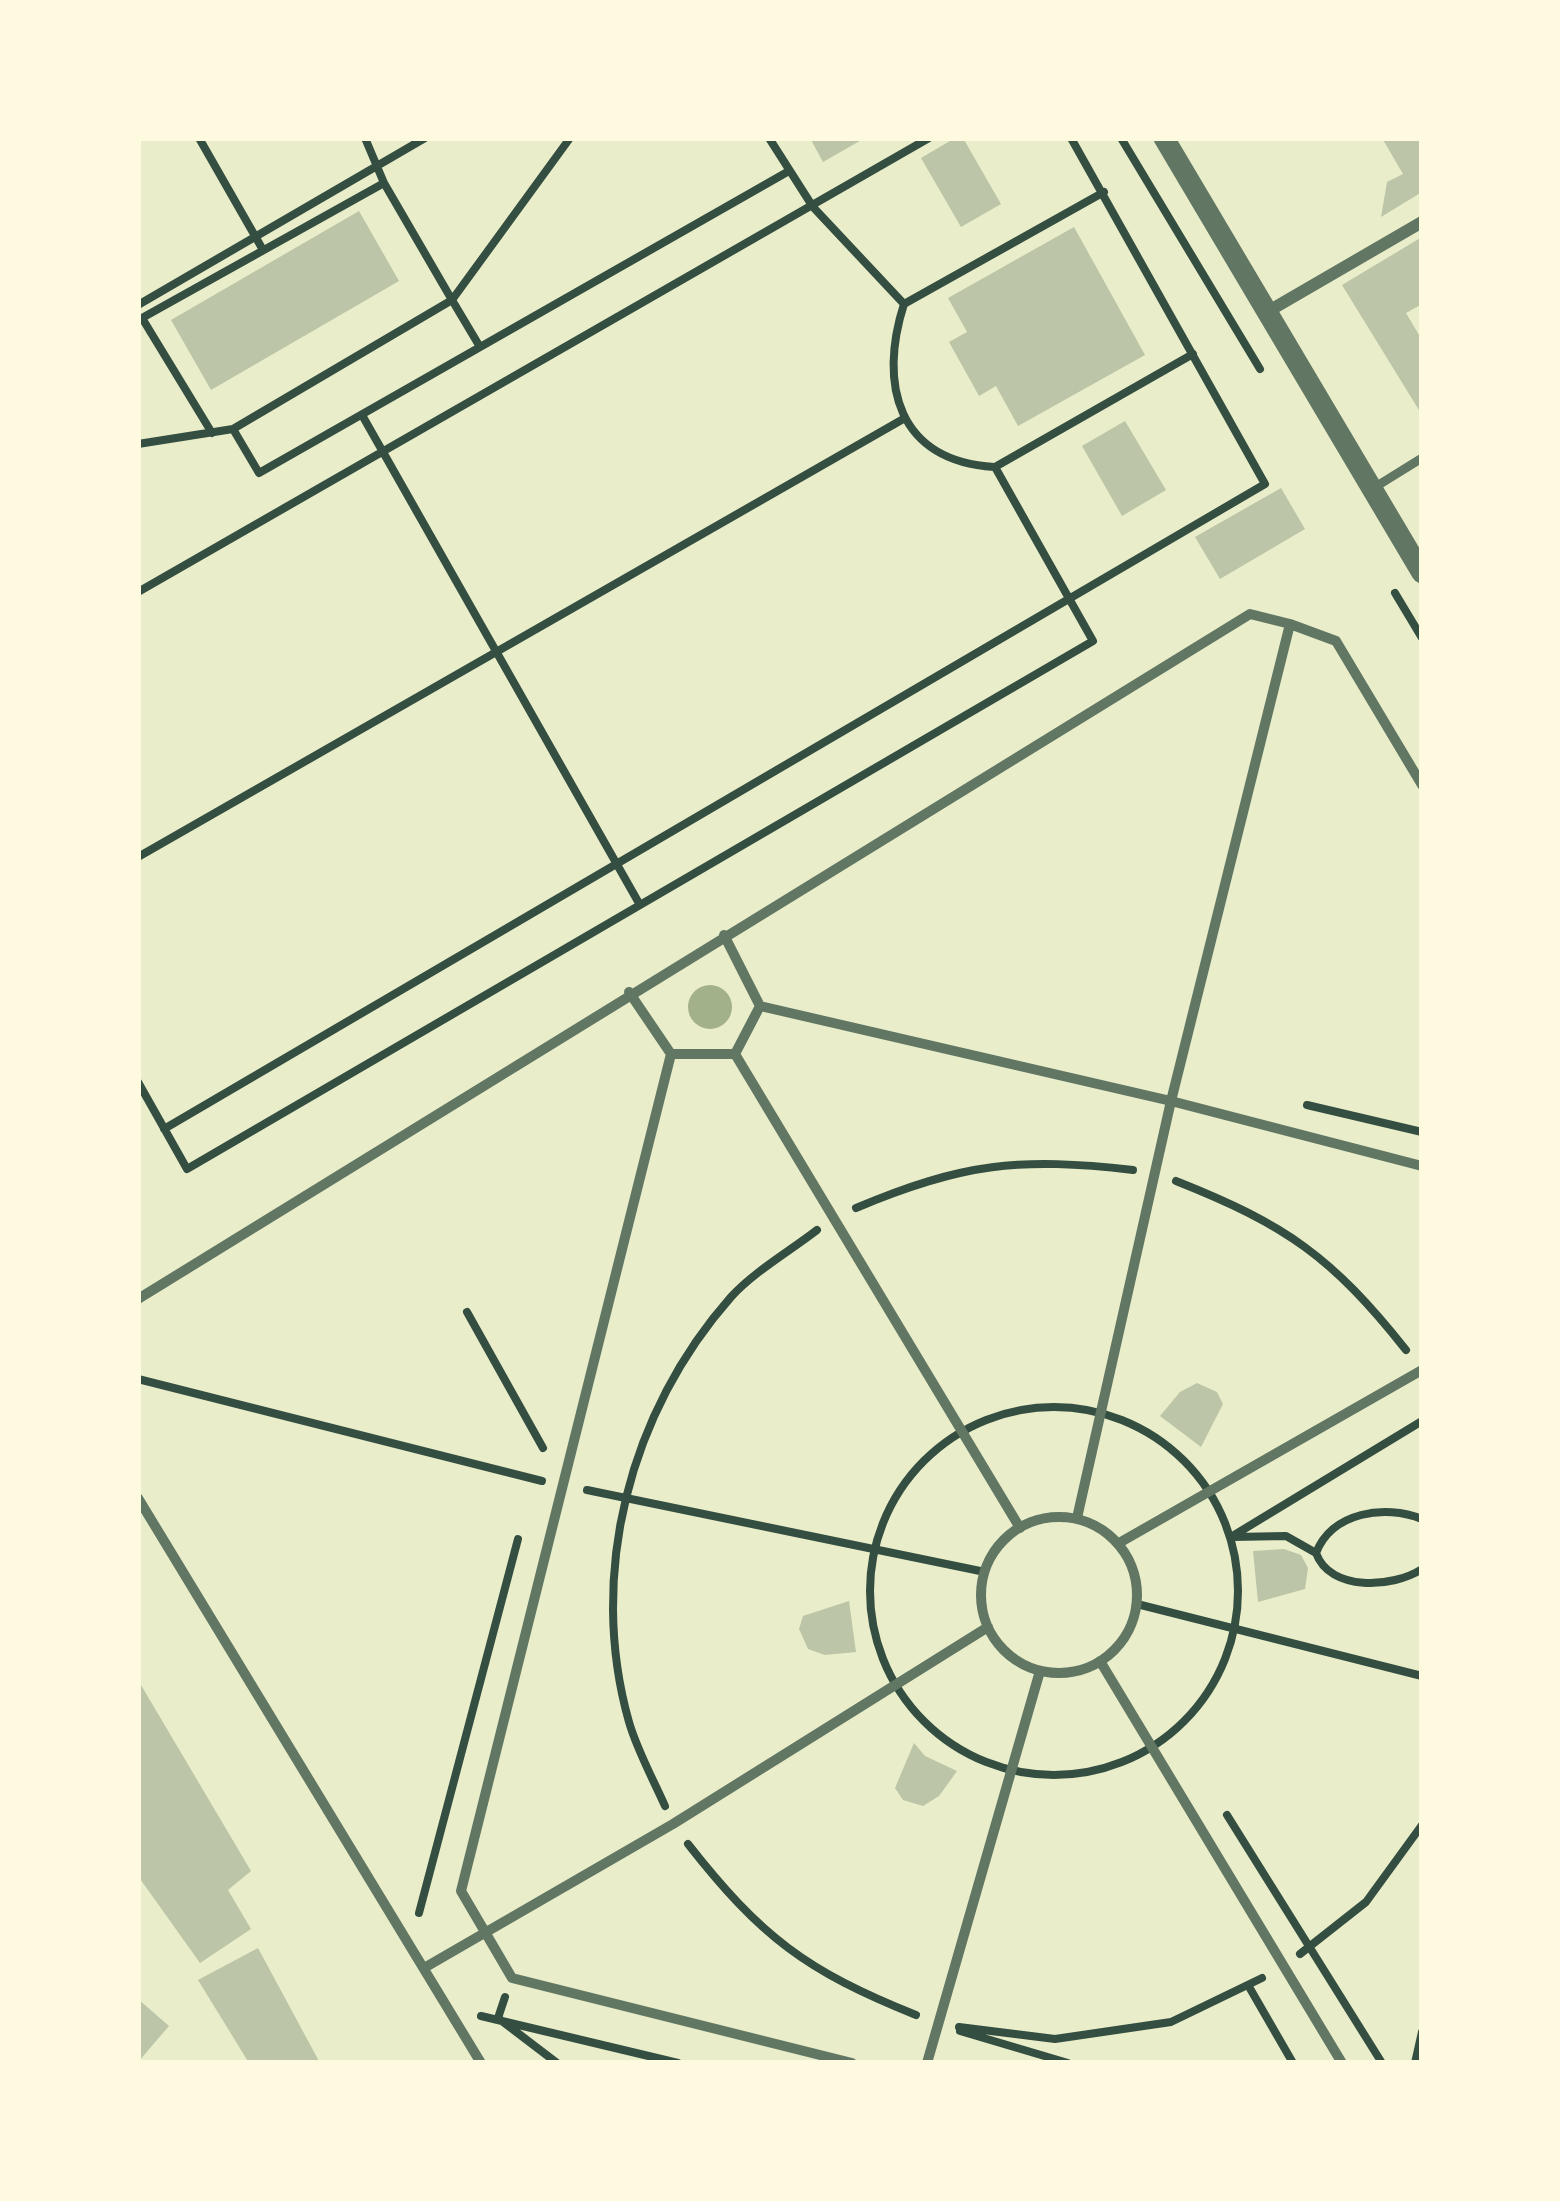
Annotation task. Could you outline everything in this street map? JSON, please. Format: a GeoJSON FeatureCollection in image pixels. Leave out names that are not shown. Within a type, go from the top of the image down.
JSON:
{"type":"FeatureCollection","features":[{"type":"Feature","properties":{"kind":"street"},"geometry":{"type":"LineString","coordinates":[[1164,138],[1422,573]]}},
{"type":"Feature","properties":{"kind":"street"},"geometry":{"type":"LineString","coordinates":[[1267,312],[1422,222]]}},
{"type":"Feature","properties":{"kind":"street"},"geometry":{"type":"LineString","coordinates":[[138,1299],[629,992],[1250,614],[1336,641],[1422,785]]}},
{"type":"Feature","properties":{"kind":"street"},"geometry":{"type":"LineString","coordinates":[[1077,1518],[1171,1101],[1290,624]]}},
{"type":"Feature","properties":{"kind":"street"},"geometry":{"type":"LineString","coordinates":[[724,935],[760,1006]]}},
{"type":"Feature","properties":{"kind":"street"},"geometry":{"type":"LineString","coordinates":[[629,992],[671,1054],[461,1891],[512,1978],[852,2063]]}},
{"type":"Feature","properties":{"kind":"street"},"geometry":{"type":"LineString","coordinates":[[760,1006],[1171,1101],[1422,1166]]}},
{"type":"Feature","properties":{"kind":"street"},"geometry":{"type":"LineString","coordinates":[[735,1054],[760,1006]]}},
{"type":"Feature","properties":{"kind":"street"},"geometry":{"type":"LineString","coordinates":[[671,1054],[735,1054]]}},
{"type":"Feature","properties":{"kind":"street"},"geometry":{"type":"LineString","coordinates":[[735,1054],[1020,1528]]}},
{"type":"Feature","properties":{"kind":"street"},"geometry":{"type":"LineString","coordinates":[[1119,1544],[1422,1370]]}},
{"type":"Feature","properties":{"kind":"street"},"geometry":{"type":"LineString","coordinates":[[138,1498],[481,2063]]}},
{"type":"Feature","properties":{"kind":"street"},"geometry":{"type":"LineString","coordinates":[[1077,1518],[1119,1544],[1137,1582],[1137,1604],[1121,1643],[1100,1661],[1063,1673],[1040,1671],[1000,1646],[988,1627],[982,1609],[985,1572],[993,1554],[1020,1528],[1039,1519],[1077,1518]]}},
{"type":"Feature","properties":{"kind":"street"},"geometry":{"type":"LineString","coordinates":[[424,1968],[673,1824],[988,1627]]}},
{"type":"Feature","properties":{"kind":"street"},"geometry":{"type":"LineString","coordinates":[[1100,1661],[1342,2063]]}},
{"type":"Feature","properties":{"kind":"street"},"geometry":{"type":"LineString","coordinates":[[927,2063],[1040,1671]]}},
{"type":"Feature","properties":{"kind":"lane"},"geometry":{"type":"LineString","coordinates":[[1372,489],[1422,458]]}},
{"type":"Feature","properties":{"kind":"path"},"geometry":{"type":"LineString","coordinates":[[199,138],[263,250]]}},
{"type":"Feature","properties":{"kind":"path"},"geometry":{"type":"LineString","coordinates":[[365,138],[384,183],[480,347]]}},
{"type":"Feature","properties":{"kind":"path"},"geometry":{"type":"LineString","coordinates":[[138,305],[425,138]]}},
{"type":"Feature","properties":{"kind":"path"},"geometry":{"type":"LineString","coordinates":[[138,444],[233,429],[452,300],[570,138]]}},
{"type":"Feature","properties":{"kind":"path"},"geometry":{"type":"LineString","coordinates":[[769,138],[813,207],[904,304]]}},
{"type":"Feature","properties":{"kind":"path"},"geometry":{"type":"LineString","coordinates":[[138,592],[384,455],[929,138]]}},
{"type":"Feature","properties":{"kind":"path"},"geometry":{"type":"LineString","coordinates":[[164,1129],[1265,484],[1071,138]]}},
{"type":"Feature","properties":{"kind":"path"},"geometry":{"type":"LineString","coordinates":[[233,429],[259,473],[789,171]]}},
{"type":"Feature","properties":{"kind":"path"},"geometry":{"type":"LineString","coordinates":[[212,433],[142,318],[384,183]]}},
{"type":"Feature","properties":{"kind":"path"},"geometry":{"type":"LineString","coordinates":[[1104,192],[904,304],[890,346],[892,385],[905,418],[928,447],[961,465],[995,467],[1193,354]]}},
{"type":"Feature","properties":{"kind":"path"},"geometry":{"type":"LineString","coordinates":[[362,415],[640,905]]}},
{"type":"Feature","properties":{"kind":"path"},"geometry":{"type":"LineString","coordinates":[[138,857],[905,418]]}},
{"type":"Feature","properties":{"kind":"path"},"geometry":{"type":"LineString","coordinates":[[138,1082],[187,1169],[1093,641],[995,467]]}},
{"type":"Feature","properties":{"kind":"path"},"geometry":{"type":"LineString","coordinates":[[1068,2063],[939,2025],[834,1982],[743,1914],[673,1824],[629,1722],[611,1613],[622,1497],[664,1391],[733,1295],[833,1218],[930,1177],[1042,1160],[1155,1173],[1260,1214],[1351,1281],[1422,1370]]}},
{"type":"Feature","properties":{"kind":"path"},"geometry":{"type":"LineString","coordinates":[[467,1312],[543,1448]]}},
{"type":"Feature","properties":{"kind":"path"},"geometry":{"type":"LineString","coordinates":[[1037,1407],[1102,1411],[1162,1442],[1210,1491],[1231,1537],[1238,1567],[1235,1628],[1220,1674],[1192,1714],[1153,1748],[1111,1768],[1061,1777],[1011,1772],[965,1754],[925,1724],[895,1685],[872,1619],[874,1549],[892,1502],[911,1475],[961,1430],[1005,1412],[1037,1407]]}},
{"type":"Feature","properties":{"kind":"path"},"geometry":{"type":"LineString","coordinates":[[1231,1537],[1422,1421]]}},
{"type":"Feature","properties":{"kind":"path"},"geometry":{"type":"LineString","coordinates":[[1316,1553],[1326,1533],[1370,1512],[1422,1519]]}},
{"type":"Feature","properties":{"kind":"path"},"geometry":{"type":"LineString","coordinates":[[1231,1537],[1286,1536],[1316,1553],[1334,1574],[1352,1581],[1385,1582],[1422,1569]]}},
{"type":"Feature","properties":{"kind":"path"},"geometry":{"type":"LineString","coordinates":[[1137,1604],[1422,1676]]}},
{"type":"Feature","properties":{"kind":"path"},"geometry":{"type":"LineString","coordinates":[[1173,1731],[1186,1750]]}},
{"type":"Feature","properties":{"kind":"path"},"geometry":{"type":"LineString","coordinates":[[1223,1809],[1382,2063]]}},
{"type":"Feature","properties":{"kind":"path"},"geometry":{"type":"LineString","coordinates":[[939,2025],[1055,2039],[1171,2022],[1284,1967],[1311,1946],[1366,1902],[1422,1825]]}},
{"type":"Feature","properties":{"kind":"path"},"geometry":{"type":"LineString","coordinates":[[498,2018],[512,1978]]}},
{"type":"Feature","properties":{"kind":"path"},"geometry":{"type":"LineString","coordinates":[[1248,1984],[1293,2063]]}},
{"type":"Feature","properties":{"kind":"path"},"geometry":{"type":"LineString","coordinates":[[451,2013],[498,2018],[678,2063]]}},
{"type":"Feature","properties":{"kind":"path"},"geometry":{"type":"LineString","coordinates":[[498,2018],[557,2063]]}},
{"type":"Feature","properties":{"kind":"path"},"geometry":{"type":"LineString","coordinates":[[1415,2063],[1422,2032]]}},
{"type":"Feature","properties":{"kind":"shaded area"},"geometry":{"type":"Polygon","coordinates":[[[710,985],[726,991],[732,1007],[726,1023],[710,1029],[694,1023],[688,1007],[694,991],[710,985]]]}},
{"type":"Feature","properties":{"kind":"building"},"geometry":{"type":"Polygon","coordinates":[[[810,138],[865,138],[823,162],[810,138]]]}},
{"type":"Feature","properties":{"kind":"building"},"geometry":{"type":"Polygon","coordinates":[[[963,138],[1001,204],[961,227],[921,158],[963,138]]]}},
{"type":"Feature","properties":{"kind":"building"},"geometry":{"type":"Polygon","coordinates":[[[1382,138],[1422,138],[1422,192],[1381,217],[1387,182],[1403,174],[1382,138]]]}},
{"type":"Feature","properties":{"kind":"building"},"geometry":{"type":"Polygon","coordinates":[[[359,211],[399,281],[211,390],[171,320],[359,211]]]}},
{"type":"Feature","properties":{"kind":"building"},"geometry":{"type":"Polygon","coordinates":[[[1074,227],[1145,355],[1018,426],[996,386],[979,396],[949,342],[967,332],[948,298],[1074,227]]]}},
{"type":"Feature","properties":{"kind":"building"},"geometry":{"type":"Polygon","coordinates":[[[1422,237],[1422,304],[1406,313],[1422,340],[1422,415],[1342,285],[1422,237]]]}},
{"type":"Feature","properties":{"kind":"building"},"geometry":{"type":"Polygon","coordinates":[[[1125,421],[1166,490],[1122,516],[1082,446],[1125,421]]]}},
{"type":"Feature","properties":{"kind":"building"},"geometry":{"type":"Polygon","coordinates":[[[1281,488],[1305,529],[1220,579],[1195,537],[1281,488]]]}},
{"type":"Feature","properties":{"kind":"building"},"geometry":{"type":"Polygon","coordinates":[[[1197,1383],[1217,1392],[1223,1404],[1201,1447],[1160,1416],[1180,1392],[1197,1383]]]}},
{"type":"Feature","properties":{"kind":"building"},"geometry":{"type":"Polygon","coordinates":[[[1284,1549],[1301,1555],[1308,1568],[1305,1589],[1258,1602],[1253,1551],[1284,1549]]]}},
{"type":"Feature","properties":{"kind":"building"},"geometry":{"type":"Polygon","coordinates":[[[849,1601],[856,1652],[825,1655],[808,1649],[799,1629],[803,1616],[849,1601]]]}},
{"type":"Feature","properties":{"kind":"building"},"geometry":{"type":"Polygon","coordinates":[[[138,1680],[251,1871],[228,1890],[251,1929],[200,1963],[138,1876],[138,1680]]]}},
{"type":"Feature","properties":{"kind":"building"},"geometry":{"type":"Polygon","coordinates":[[[914,1743],[925,1756],[957,1771],[939,1796],[923,1806],[903,1800],[895,1788],[914,1743]]]}},
{"type":"Feature","properties":{"kind":"building"},"geometry":{"type":"Polygon","coordinates":[[[258,1948],[320,2063],[249,2063],[198,1980],[258,1948]]]}},
{"type":"Feature","properties":{"kind":"building"},"geometry":{"type":"Polygon","coordinates":[[[138,1999],[169,2026],[138,2062],[138,1999]]]}}]}
